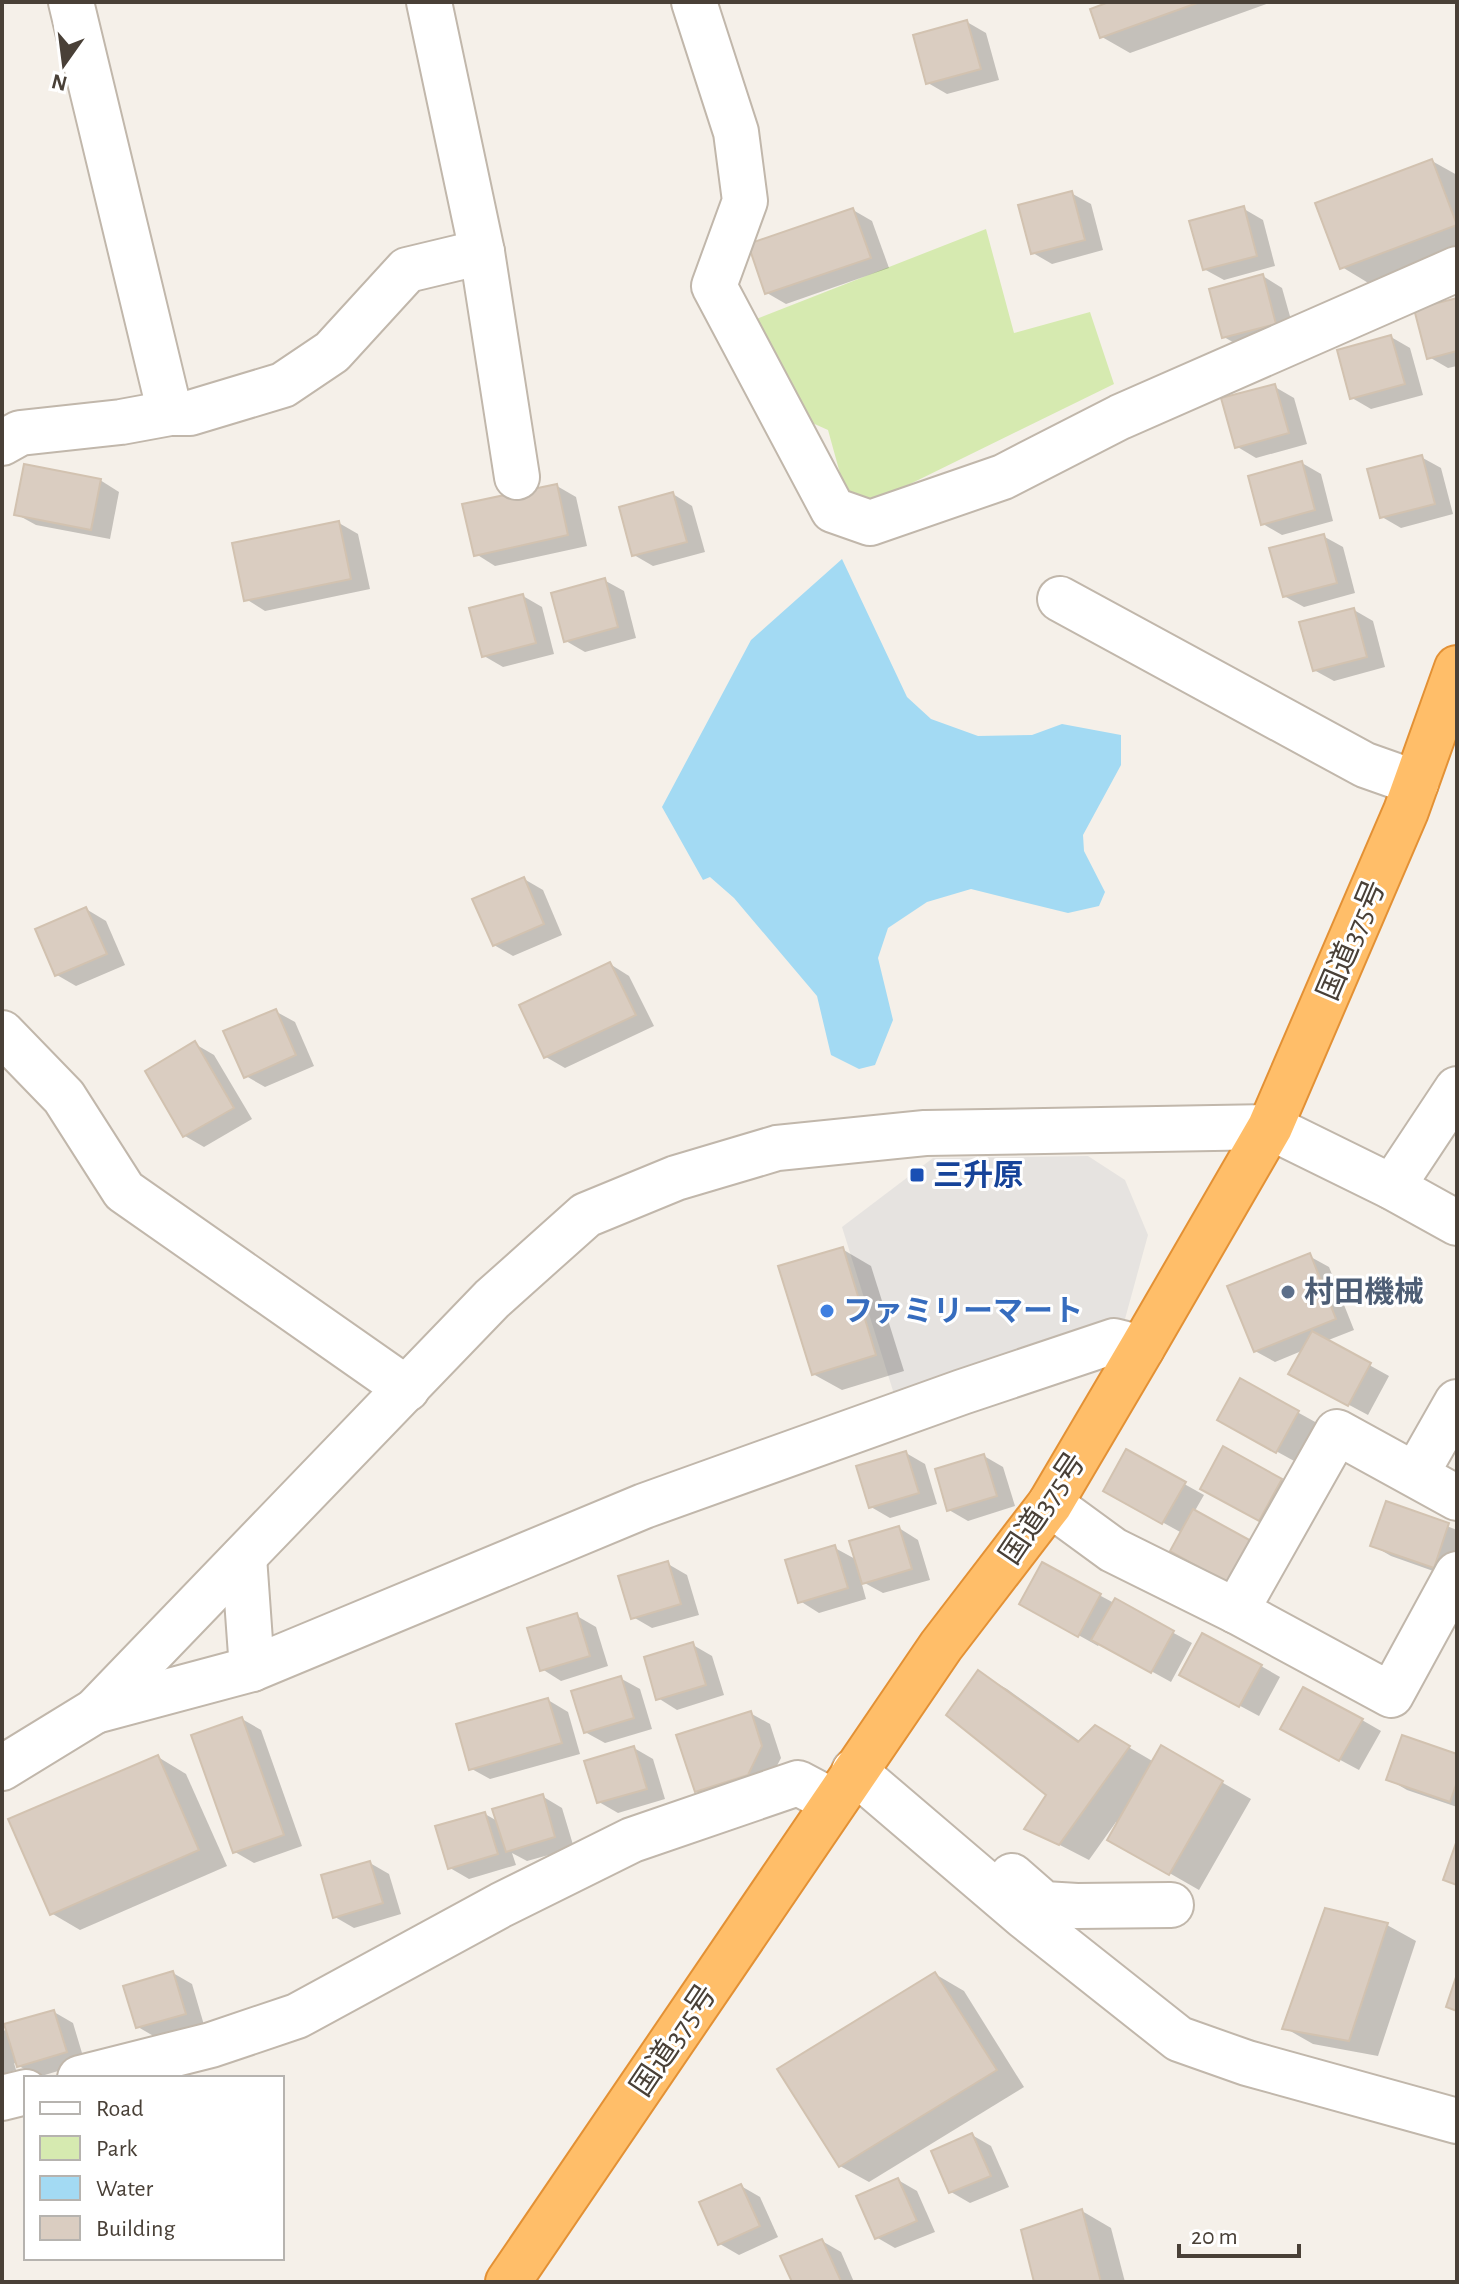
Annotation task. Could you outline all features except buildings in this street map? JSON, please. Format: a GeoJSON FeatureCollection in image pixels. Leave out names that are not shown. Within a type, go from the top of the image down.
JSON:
{"type":"FeatureCollection","features":[{"type":"Feature","properties":{"kind":"highway","name":"国道375号"},"geometry":{"type":"LineString","coordinates":[[508,2282],[941,1646],[1050,1504],[1142,1348],[1270,1127],[1406,811],[1457,668]]}},
{"type":"Feature","properties":{"kind":"street"},"geometry":{"type":"LineString","coordinates":[[71,2],[170,413]]}},
{"type":"Feature","properties":{"kind":"street"},"geometry":{"type":"LineString","coordinates":[[429,2],[482,252],[517,477]]}},
{"type":"Feature","properties":{"kind":"street"},"geometry":{"type":"LineString","coordinates":[[694,2],[736,132],[745,201],[714,286],[833,510],[870,523],[1003,477],[1120,417],[1457,269]]}},
{"type":"Feature","properties":{"kind":"street"},"geometry":{"type":"LineString","coordinates":[[2,443],[20,433],[190,413],[283,385],[332,352],[407,270],[482,252]]}},
{"type":"Feature","properties":{"kind":"street"},"geometry":{"type":"LineString","coordinates":[[1060,599],[1365,765],[1416,783]]}},
{"type":"Feature","properties":{"kind":"street"},"geometry":{"type":"LineString","coordinates":[[2,1033],[64,1097],[124,1191],[407,1389]]}},
{"type":"Feature","properties":{"kind":"street"},"geometry":{"type":"LineString","coordinates":[[1392,1187],[1457,1089]]}},
{"type":"Feature","properties":{"kind":"street"},"geometry":{"type":"LineString","coordinates":[[2,1768],[95,1711],[492,1299],[586,1215],[690,1173],[777,1148],[925,1133],[1270,1127],[1457,1223]]}},
{"type":"Feature","properties":{"kind":"street"},"geometry":{"type":"LineString","coordinates":[[95,1711],[252,1669],[659,1501],[962,1392],[1114,1341],[1142,1348]]}},
{"type":"Feature","properties":{"kind":"street"},"geometry":{"type":"LineString","coordinates":[[1416,1474],[1457,1402]]}},
{"type":"Feature","properties":{"kind":"street"},"geometry":{"type":"LineString","coordinates":[[1236,1611],[1337,1432],[1457,1498]]}},
{"type":"Feature","properties":{"kind":"street"},"geometry":{"type":"LineString","coordinates":[[1050,1504],[1113,1550],[1236,1611],[1391,1695],[1457,1574]]}},
{"type":"Feature","properties":{"kind":"street"},"geometry":{"type":"LineString","coordinates":[[244,1557],[252,1669]]}},
{"type":"Feature","properties":{"kind":"street"},"geometry":{"type":"LineString","coordinates":[[852,1774],[1179,2039],[1247,2063],[1457,2121]]}},
{"type":"Feature","properties":{"kind":"street"},"geometry":{"type":"LineString","coordinates":[[88,2076],[211,2045],[297,2016],[501,1905],[632,1840],[798,1783],[852,1774],[1044,1904],[1171,1905]]}},
{"type":"Feature","properties":{"kind":"street"},"geometry":{"type":"LineString","coordinates":[[2,2098],[24,2092]]}},
{"type":"Feature","properties":{"kind":"green space"},"geometry":{"type":"Polygon","coordinates":[[[986,229],[1014,333],[1090,312],[1114,384],[851,513],[828,430],[761,400],[736,327],[986,229]]]}},
{"type":"Feature","properties":{"kind":"shaded area"},"geometry":{"type":"Polygon","coordinates":[[[1088,1156],[1125,1180],[1148,1235],[1125,1319],[894,1394],[842,1227],[933,1158],[1088,1156]]]}},
{"type":"Feature","properties":{"kind":"water"},"geometry":{"type":"Polygon","coordinates":[[[842,559],[907,697],[931,719],[978,736],[1032,735],[1062,724],[1121,735],[1121,765],[1083,835],[1084,851],[1105,892],[1099,906],[1068,913],[971,889],[927,902],[888,928],[878,958],[893,1020],[875,1065],[859,1069],[831,1055],[817,996],[734,898],[710,877],[703,880],[662,807],[751,640],[842,559]]]}},
{"type":"Feature","properties":{"kind":"place","name":"三升原"},"geometry":{"type":"Point","coordinates":[917,1175]}},
{"type":"Feature","properties":{"kind":"place","name":"村田機械"},"geometry":{"type":"Point","coordinates":[1288,1292]}},
{"type":"Feature","properties":{"kind":"place","name":"ファミリーマート"},"geometry":{"type":"Point","coordinates":[827,1311]}}]}
